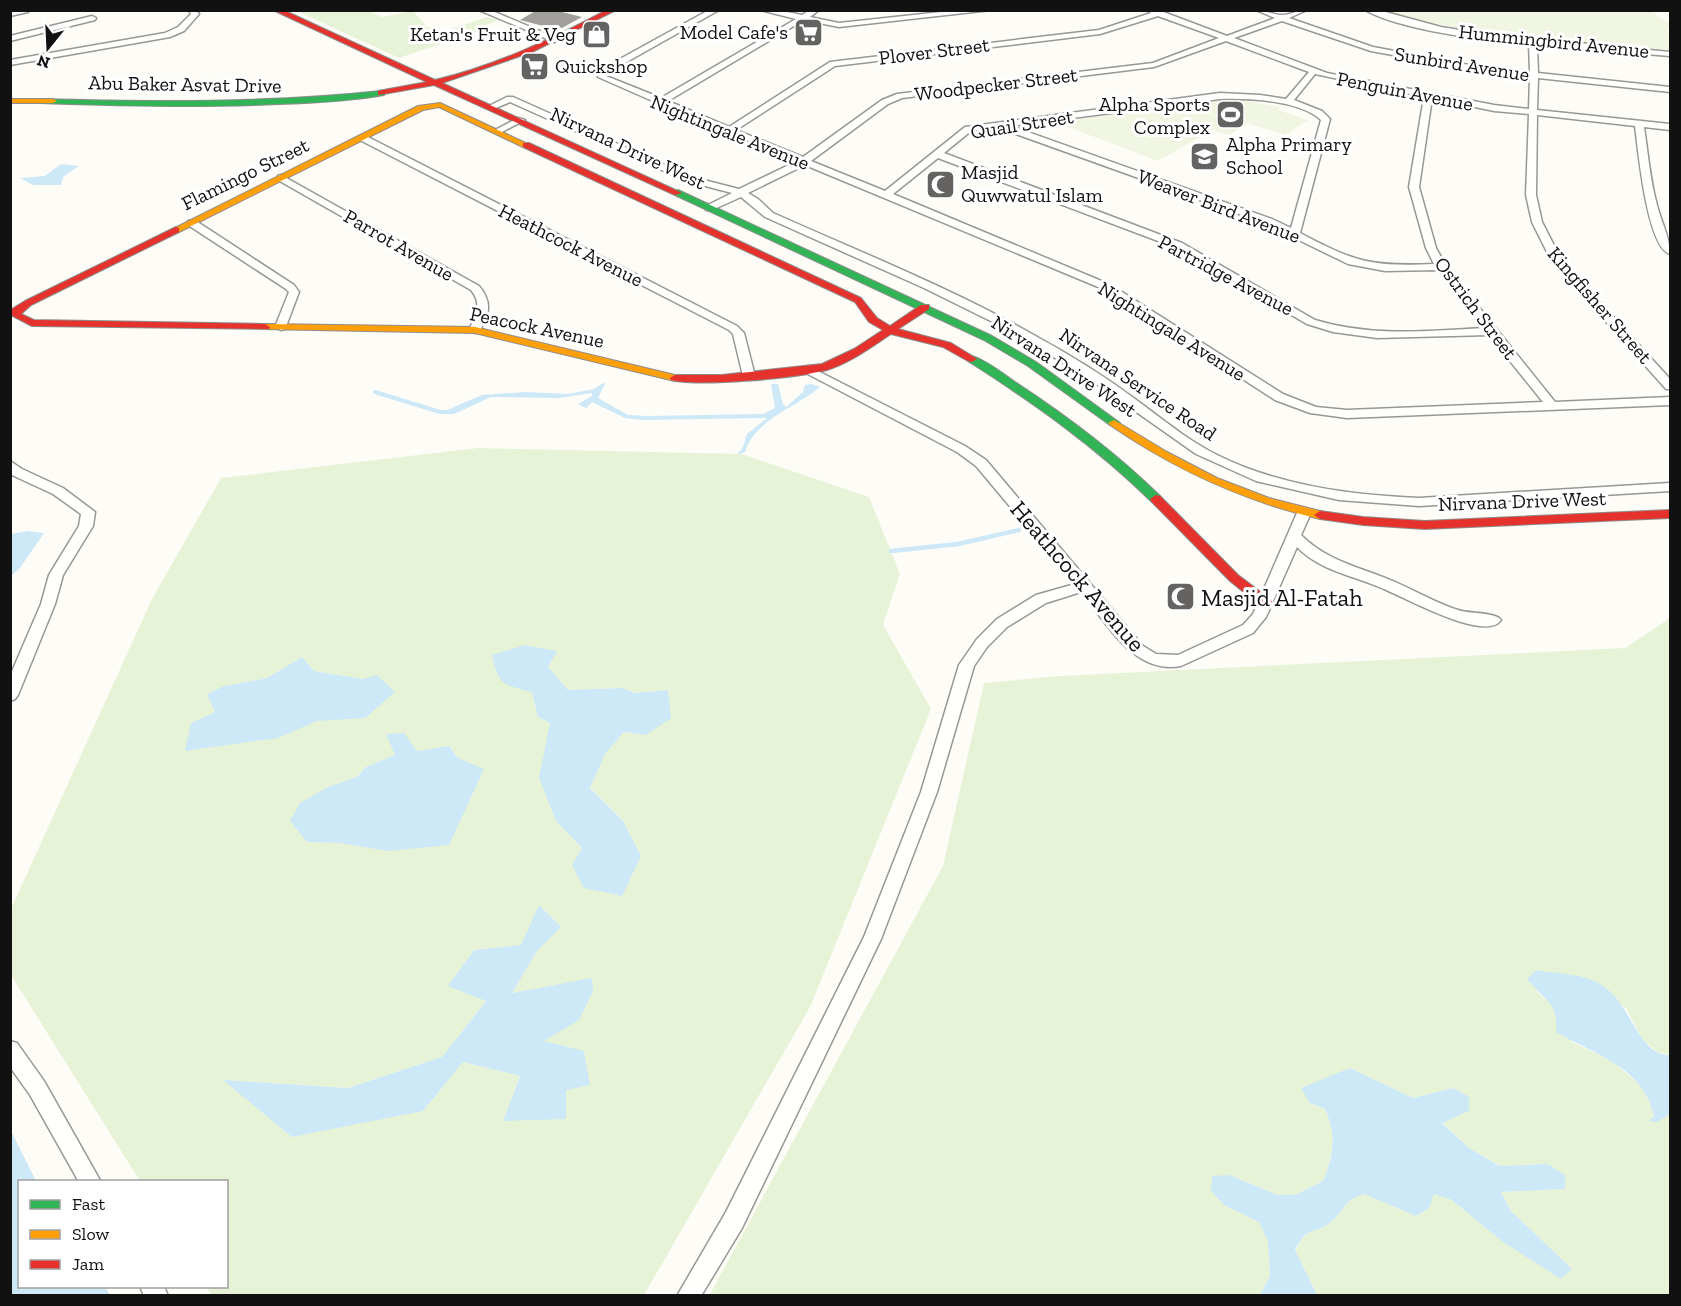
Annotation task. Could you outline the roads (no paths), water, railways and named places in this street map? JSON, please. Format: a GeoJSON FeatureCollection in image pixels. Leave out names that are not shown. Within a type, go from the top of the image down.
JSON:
{"type":"FeatureCollection","features":[{"type":"Feature","properties":{"kind":"main road","name":"Nirvana Drive West"},"geometry":{"type":"LineString","coordinates":[[276,10],[521,120],[925,307],[1017,354],[1142,442],[1188,470],[1249,497],[1304,513],[1371,523],[1425,525],[1671,514]]}},
{"type":"Feature","properties":{"kind":"main road"},"geometry":{"type":"LineString","coordinates":[[464,95],[473,81],[503,62],[613,10]]}},
{"type":"Feature","properties":{"kind":"main road"},"geometry":{"type":"LineString","coordinates":[[431,80],[554,39]]}},
{"type":"Feature","properties":{"kind":"main road"},"geometry":{"type":"LineString","coordinates":[[431,80],[503,62]]}},
{"type":"Feature","properties":{"kind":"main road"},"geometry":{"type":"LineString","coordinates":[[401,66],[451,72]]}},
{"type":"Feature","properties":{"kind":"main road"},"geometry":{"type":"LineString","coordinates":[[381,88],[402,78],[405,74],[401,66]]}},
{"type":"Feature","properties":{"kind":"main road","name":"Abu Baker Asvat Drive"},"geometry":{"type":"LineString","coordinates":[[10,101],[306,98],[431,80]]}},
{"type":"Feature","properties":{"kind":"main road","name":"Abu Baker Asvat Drive"},"geometry":{"type":"LineString","coordinates":[[40,101],[240,107],[329,101],[405,88],[431,80]]}},
{"type":"Feature","properties":{"kind":"main road"},"geometry":{"type":"LineString","coordinates":[[405,88],[427,88],[487,106]]}},
{"type":"Feature","properties":{"kind":"main road","name":"Flamingo Street"},"geometry":{"type":"LineString","coordinates":[[16,315],[16,311],[28,303],[431,104],[444,106],[497,131]]}},
{"type":"Feature","properties":{"kind":"main road"},"geometry":{"type":"LineString","coordinates":[[497,131],[858,300],[866,306],[874,320],[890,330],[914,339],[947,345],[963,353],[1016,386],[1079,430],[1152,492],[1234,578],[1266,603]]}},
{"type":"Feature","properties":{"kind":"main road","name":"Peacock Avenue"},"geometry":{"type":"LineString","coordinates":[[16,315],[24,321],[32,322],[475,330],[677,378],[709,380],[808,370],[841,361],[925,307]]}},
{"type":"Feature","properties":{"kind":"street"},"geometry":{"type":"LineString","coordinates":[[10,14],[25,10]]}},
{"type":"Feature","properties":{"kind":"street"},"geometry":{"type":"LineString","coordinates":[[10,63],[167,35],[181,29],[195,14],[192,10]]}},
{"type":"Feature","properties":{"kind":"street"},"geometry":{"type":"LineString","coordinates":[[482,10],[554,39]]}},
{"type":"Feature","properties":{"kind":"street"},"geometry":{"type":"LineString","coordinates":[[496,16],[508,10]]}},
{"type":"Feature","properties":{"kind":"street","name":"Nightingale Avenue"},"geometry":{"type":"LineString","coordinates":[[716,10],[610,68],[602,75],[603,79],[1107,287],[1269,392],[1297,405],[1347,414],[1671,401]]}},
{"type":"Feature","properties":{"kind":"street"},"geometry":{"type":"LineString","coordinates":[[763,10],[801,20],[845,25],[988,10]]}},
{"type":"Feature","properties":{"kind":"street"},"geometry":{"type":"LineString","coordinates":[[659,103],[816,10]]}},
{"type":"Feature","properties":{"kind":"street","name":"Sunbird Avenue"},"geometry":{"type":"LineString","coordinates":[[1258,10],[1363,47],[1469,67],[1671,89]]}},
{"type":"Feature","properties":{"kind":"street","name":"Woodpecker Street"},"geometry":{"type":"LineString","coordinates":[[709,208],[803,162],[885,102],[900,96],[1154,65],[1304,10]]}},
{"type":"Feature","properties":{"kind":"street","name":"Hummingbird Avenue"},"geometry":{"type":"LineString","coordinates":[[1368,10],[1400,21],[1486,36],[1671,54]]}},
{"type":"Feature","properties":{"kind":"street","name":"Penguin Avenue"},"geometry":{"type":"LineString","coordinates":[[1154,12],[1313,72],[1428,96],[1534,112],[1671,127]]}},
{"type":"Feature","properties":{"kind":"street","name":"Plover Street"},"geometry":{"type":"LineString","coordinates":[[728,131],[832,64],[1100,32],[1154,12]]}},
{"type":"Feature","properties":{"kind":"street"},"geometry":{"type":"LineString","coordinates":[[10,39],[92,18]]}},
{"type":"Feature","properties":{"kind":"street","name":"Kingfisher Street"},"geometry":{"type":"LineString","coordinates":[[1533,41],[1534,112],[1531,195],[1537,222],[1550,252],[1671,386]]}},
{"type":"Feature","properties":{"kind":"street"},"geometry":{"type":"LineString","coordinates":[[1287,103],[1313,72]]}},
{"type":"Feature","properties":{"kind":"street","name":"Quail Street"},"geometry":{"type":"LineString","coordinates":[[885,196],[968,129],[1220,96],[1248,96],[1320,112],[1327,122],[1295,232]]}},
{"type":"Feature","properties":{"kind":"street","name":"Ostrich Street"},"geometry":{"type":"LineString","coordinates":[[1428,96],[1414,187],[1431,248],[1441,267],[1551,405]]}},
{"type":"Feature","properties":{"kind":"street","name":"Nirvana Service Road"},"geometry":{"type":"LineString","coordinates":[[487,106],[510,99],[689,179],[739,193],[754,200],[761,210],[769,215],[950,296],[1022,332],[1113,389],[1191,445],[1212,457],[1257,476],[1328,495],[1388,502],[1671,487]]}},
{"type":"Feature","properties":{"kind":"street"},"geometry":{"type":"LineString","coordinates":[[497,131],[521,120]]}},
{"type":"Feature","properties":{"kind":"street"},"geometry":{"type":"LineString","coordinates":[[1639,123],[1650,206],[1659,233],[1671,251]]}},
{"type":"Feature","properties":{"kind":"street","name":"Weaver Bird Avenue"},"geometry":{"type":"LineString","coordinates":[[999,125],[1295,232],[1340,257],[1364,266],[1389,269],[1441,267]]}},
{"type":"Feature","properties":{"kind":"street","name":"Heathcock Avenue"},"geometry":{"type":"LineString","coordinates":[[363,138],[733,328],[738,333],[749,376]]}},
{"type":"Feature","properties":{"kind":"street","name":"Partridge Avenue"},"geometry":{"type":"LineString","coordinates":[[936,154],[1178,245],[1311,322],[1328,328],[1373,336],[1492,331]]}},
{"type":"Feature","properties":{"kind":"street","name":"Parrot Avenue"},"geometry":{"type":"LineString","coordinates":[[281,178],[475,288],[482,296],[485,307],[475,330]]}},
{"type":"Feature","properties":{"kind":"street"},"geometry":{"type":"LineString","coordinates":[[192,223],[290,287],[294,292],[294,298],[281,327]]}},
{"type":"Feature","properties":{"kind":"street","name":"Heathcock Avenue"},"geometry":{"type":"LineString","coordinates":[[808,370],[961,449],[981,463],[1138,650],[1161,662],[1181,660],[1238,635],[1254,624],[1296,538],[1304,513]]}},
{"type":"Feature","properties":{"kind":"street"},"geometry":{"type":"LineString","coordinates":[[10,465],[17,472],[58,491],[87,512],[86,526],[56,575],[48,604],[10,695]]}},
{"type":"Feature","properties":{"kind":"street"},"geometry":{"type":"LineString","coordinates":[[1296,538],[1309,553],[1326,563],[1387,584],[1461,618],[1477,621],[1494,620]]}},
{"type":"Feature","properties":{"kind":"street"},"geometry":{"type":"LineString","coordinates":[[688,1296],[734,1220],[872,939],[929,792],[967,665],[982,643],[1002,622],[1041,599],[1084,586]]}},
{"type":"Feature","properties":{"kind":"street"},"geometry":{"type":"LineString","coordinates":[[10,1050],[37,1088],[90,1180]]}},
{"type":"Feature","properties":{"kind":"water"},"geometry":{"type":"Polygon","coordinates":[[[61,164],[79,166],[63,177],[61,185],[33,185],[20,178],[45,176],[61,164]]]}},
{"type":"Feature","properties":{"kind":"water"},"geometry":{"type":"Polygon","coordinates":[[[605,384],[598,398],[628,415],[647,416],[763,414],[775,408],[771,384],[778,384],[783,404],[786,407],[803,392],[805,385],[812,384],[820,387],[766,423],[757,431],[745,452],[737,455],[743,447],[747,434],[767,418],[642,420],[625,418],[592,402],[586,408],[578,404],[592,396],[592,393],[559,398],[491,397],[454,414],[438,414],[482,395],[526,392],[568,394],[594,389],[605,384]]]}},
{"type":"Feature","properties":{"kind":"water"},"geometry":{"type":"Polygon","coordinates":[[[28,531],[44,533],[20,568],[11,576],[11,534],[28,531]]]}},
{"type":"Feature","properties":{"kind":"water"},"geometry":{"type":"Polygon","coordinates":[[[525,645],[557,651],[548,667],[568,690],[622,688],[635,693],[668,690],[671,718],[646,735],[624,732],[605,754],[590,788],[623,821],[641,856],[622,896],[584,888],[572,865],[582,848],[556,821],[539,778],[550,723],[538,717],[532,692],[508,685],[497,673],[492,655],[525,645]]]}},
{"type":"Feature","properties":{"kind":"water"},"geometry":{"type":"Polygon","coordinates":[[[302,657],[314,671],[363,679],[377,675],[395,692],[365,718],[317,721],[278,738],[185,751],[191,723],[215,712],[207,694],[224,686],[267,678],[302,657]]]}},
{"type":"Feature","properties":{"kind":"water"},"geometry":{"type":"Polygon","coordinates":[[[404,733],[417,751],[449,746],[458,758],[484,769],[449,845],[388,851],[339,843],[307,842],[290,821],[300,803],[328,787],[357,777],[366,767],[395,755],[386,734],[404,733]]]}},
{"type":"Feature","properties":{"kind":"water"},"geometry":{"type":"Polygon","coordinates":[[[539,905],[561,927],[537,951],[512,993],[592,978],[593,991],[579,1020],[544,1041],[584,1051],[590,1085],[566,1090],[566,1119],[503,1121],[520,1076],[463,1062],[423,1111],[292,1137],[223,1080],[348,1088],[442,1057],[486,1001],[448,986],[474,950],[521,945],[539,905]]]}},
{"type":"Feature","properties":{"kind":"water"},"geometry":{"type":"Polygon","coordinates":[[[1536,970],[1577,976],[1600,984],[1618,1000],[1642,1039],[1658,1053],[1670,1055],[1670,1114],[1657,1122],[1649,1121],[1654,1116],[1640,1085],[1601,1055],[1556,1032],[1557,1022],[1553,1008],[1527,979],[1536,970]]]}},
{"type":"Feature","properties":{"kind":"water"},"geometry":{"type":"Polygon","coordinates":[[[1350,1068],[1413,1098],[1454,1088],[1469,1097],[1469,1111],[1442,1123],[1469,1148],[1500,1166],[1548,1164],[1565,1175],[1565,1189],[1501,1192],[1511,1211],[1572,1269],[1561,1279],[1503,1242],[1452,1200],[1434,1194],[1429,1208],[1416,1216],[1364,1194],[1348,1202],[1326,1225],[1308,1233],[1295,1250],[1317,1295],[1260,1295],[1270,1276],[1268,1241],[1259,1222],[1224,1205],[1211,1191],[1212,1176],[1229,1175],[1278,1195],[1295,1195],[1323,1181],[1333,1145],[1329,1119],[1325,1109],[1310,1103],[1301,1088],[1350,1068]]]}},
{"type":"Feature","properties":{"kind":"water"},"geometry":{"type":"Polygon","coordinates":[[[10,1129],[36,1180],[18,1180],[18,1288],[106,1288],[110,1295],[11,1295],[10,1129]]]}},
{"type":"Feature","properties":{"kind":"waterway"},"geometry":{"type":"LineString","coordinates":[[375,392],[440,412],[449,412]]}},
{"type":"Feature","properties":{"kind":"waterway"},"geometry":{"type":"LineString","coordinates":[[891,551],[958,544],[1019,530]]}},
{"type":"Feature","properties":{"kind":"place","name":"Model Cafe's"},"geometry":{"type":"Point","coordinates":[809,32]}},
{"type":"Feature","properties":{"kind":"place","name":"Ketan's Fruit & Veg"},"geometry":{"type":"Point","coordinates":[597,34]}},
{"type":"Feature","properties":{"kind":"place","name":"Quickshop"},"geometry":{"type":"Point","coordinates":[534,66]}},
{"type":"Feature","properties":{"kind":"place","name":"Alpha Sports Complex"},"geometry":{"type":"Point","coordinates":[1231,115]}},
{"type":"Feature","properties":{"kind":"place","name":"Alpha Primary School"},"geometry":{"type":"Point","coordinates":[1205,156]}},
{"type":"Feature","properties":{"kind":"place","name":"Masjid Quwwatul Islam"},"geometry":{"type":"Point","coordinates":[940,184]}},
{"type":"Feature","properties":{"kind":"place","name":"Masjid Al-Fatah"},"geometry":{"type":"Point","coordinates":[1180,597]}}]}
